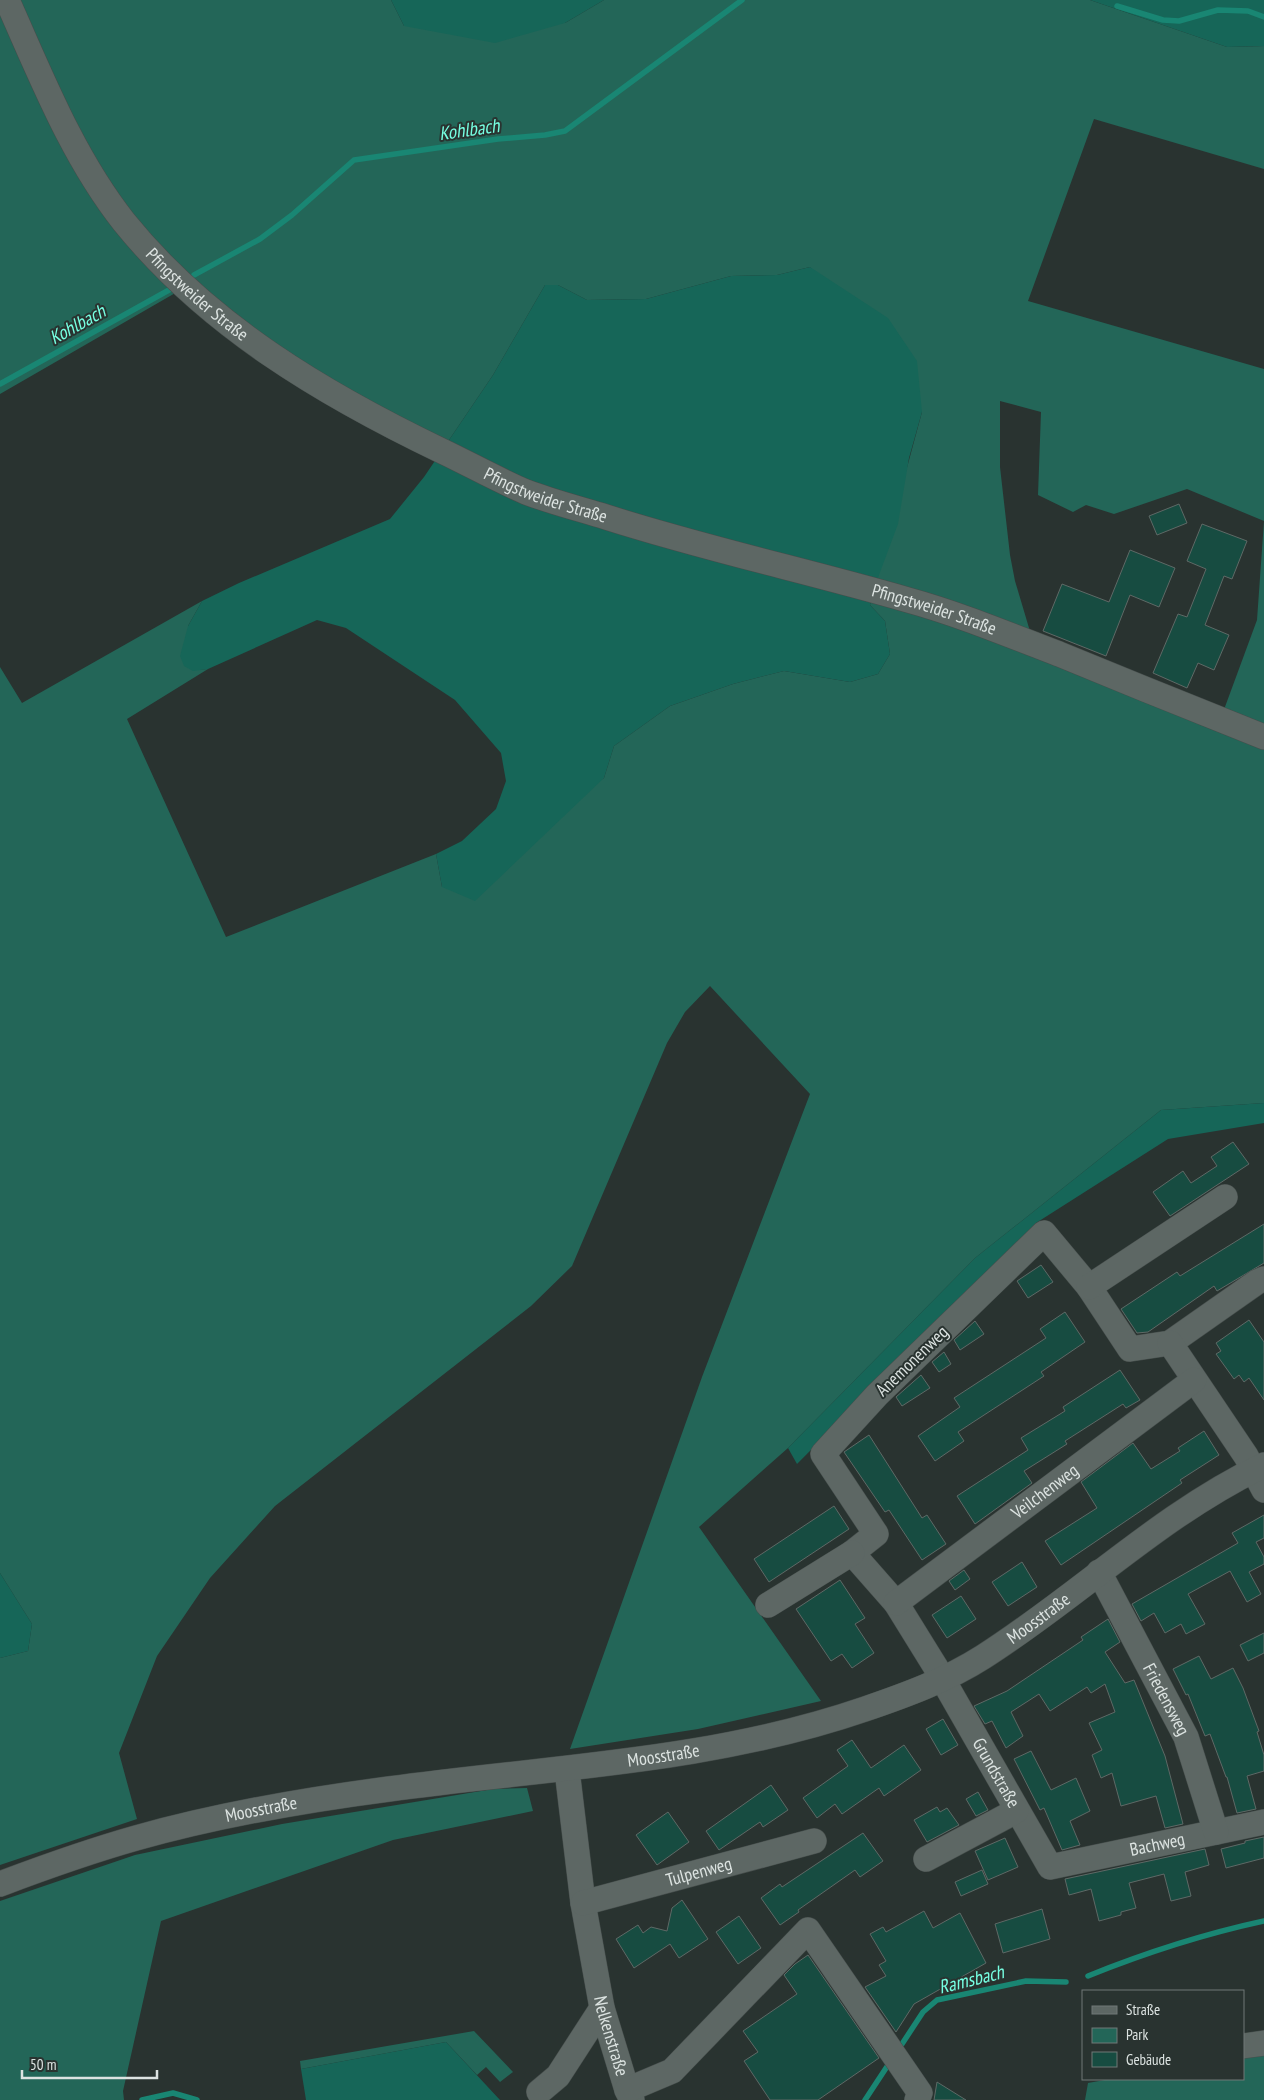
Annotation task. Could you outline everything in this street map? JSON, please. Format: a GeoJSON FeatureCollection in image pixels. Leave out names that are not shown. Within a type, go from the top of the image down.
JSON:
{"type":"FeatureCollection","features":[{"type":"Feature","properties":{"kind":"street","name":"Pfingstweider Straße"},"geometry":{"type":"LineString","coordinates":[[7,0],[74,145],[89,171],[124,222],[170,272],[238,332],[283,364],[356,408],[379,421],[528,492],[674,539],[912,600],[1027,641],[1264,738]]}},
{"type":"Feature","properties":{"kind":"street"},"geometry":{"type":"LineString","coordinates":[[1089,1287],[1225,1197]]}},
{"type":"Feature","properties":{"kind":"street","name":"Anemonenweg"},"geometry":{"type":"LineString","coordinates":[[768,1605],[852,1553],[876,1534],[823,1454],[877,1394],[1044,1233],[1089,1287],[1130,1349],[1170,1343],[1256,1282],[1264,1279]]}},
{"type":"Feature","properties":{"kind":"street"},"geometry":{"type":"LineString","coordinates":[[1170,1343],[1246,1456],[1261,1475]]}},
{"type":"Feature","properties":{"kind":"street","name":"Veilchenweg"},"geometry":{"type":"LineString","coordinates":[[896,1603],[1194,1380]]}},
{"type":"Feature","properties":{"kind":"street","name":"Moosstraße"},"geometry":{"type":"LineString","coordinates":[[0,1884],[137,1838],[221,1818],[383,1790],[567,1770],[731,1746],[791,1732],[863,1710],[943,1680],[982,1658],[1171,1521],[1261,1475]]}},
{"type":"Feature","properties":{"kind":"street"},"geometry":{"type":"LineString","coordinates":[[852,1553],[896,1603],[943,1680]]}},
{"type":"Feature","properties":{"kind":"street","name":"Friedensweg"},"geometry":{"type":"LineString","coordinates":[[1099,1572],[1186,1737],[1216,1832]]}},
{"type":"Feature","properties":{"kind":"street","name":"Grundstraße"},"geometry":{"type":"LineString","coordinates":[[943,1680],[1016,1811],[1050,1867]]}},
{"type":"Feature","properties":{"kind":"street","name":"Nelkenstraße"},"geometry":{"type":"LineString","coordinates":[[567,1770],[583,1903],[602,2008],[630,2095],[672,2070],[808,1930],[920,2093],[917,2100]]}},
{"type":"Feature","properties":{"kind":"street"},"geometry":{"type":"LineString","coordinates":[[926,1859],[1016,1811]]}},
{"type":"Feature","properties":{"kind":"street","name":"Bachweg"},"geometry":{"type":"LineString","coordinates":[[1050,1867],[1264,1822]]}},
{"type":"Feature","properties":{"kind":"street","name":"Tulpenweg"},"geometry":{"type":"LineString","coordinates":[[583,1903],[814,1841]]}},
{"type":"Feature","properties":{"kind":"street"},"geometry":{"type":"LineString","coordinates":[[539,2092],[558,2076],[602,2008]]}},
{"type":"Feature","properties":{"kind":"street"},"geometry":{"type":"LineString","coordinates":[[1244,2046],[1264,2043]]}},
{"type":"Feature","properties":{"kind":"green space"},"geometry":{"type":"Polygon","coordinates":[[[0,0],[36,83],[177,292],[0,394],[0,0]]]}},
{"type":"Feature","properties":{"kind":"green space"},"geometry":{"type":"Polygon","coordinates":[[[15,0],[391,0],[404,26],[565,23],[604,0],[1090,0],[1227,47],[1264,46],[1264,169],[1094,119],[1028,301],[1264,369],[1264,521],[1187,489],[1114,514],[1086,505],[1073,512],[1038,495],[1041,412],[1000,401],[1000,467],[1010,555],[1015,581],[1032,638],[1264,747],[1264,1103],[1161,1110],[975,1258],[788,1448],[699,1527],[821,1701],[698,1729],[570,1749],[702,1377],[810,1094],[710,986],[685,1012],[667,1043],[572,1266],[531,1306],[275,1506],[210,1578],[157,1656],[119,1753],[137,1819],[0,1865],[0,1658],[28,1651],[32,1624],[0,1573],[0,667],[22,703],[202,601],[188,626],[193,670],[208,669],[127,719],[226,937],[436,854],[442,887],[604,778],[614,746],[670,706],[733,684],[784,671],[850,682],[878,674],[890,654],[885,621],[870,605],[922,412],[810,267],[777,275],[731,276],[646,299],[587,300],[558,285],[545,285],[493,375],[445,446],[370,407],[203,294],[125,209],[80,139],[15,0]]]}},
{"type":"Feature","properties":{"kind":"green space"},"geometry":{"type":"Polygon","coordinates":[[[391,0],[604,0],[565,23],[495,43],[404,26],[391,0]]]}},
{"type":"Feature","properties":{"kind":"green space"},"geometry":{"type":"Polygon","coordinates":[[[1090,0],[1264,0],[1264,46],[1227,47],[1090,0]]]}},
{"type":"Feature","properties":{"kind":"green space"},"geometry":{"type":"Polygon","coordinates":[[[810,267],[888,318],[917,361],[922,412],[909,458],[898,524],[870,605],[885,621],[890,654],[878,674],[850,682],[784,671],[733,684],[670,706],[614,746],[604,778],[475,901],[442,887],[436,854],[462,841],[496,809],[506,781],[501,753],[455,700],[346,628],[317,620],[208,669],[193,671],[184,666],[180,656],[188,626],[202,601],[239,583],[390,519],[424,477],[493,375],[545,285],[558,285],[587,300],[646,299],[731,276],[777,275],[810,267]]]}},
{"type":"Feature","properties":{"kind":"green space"},"geometry":{"type":"Polygon","coordinates":[[[1264,521],[1264,731],[1222,715],[1257,620],[1264,521]]]}},
{"type":"Feature","properties":{"kind":"green space"},"geometry":{"type":"Polygon","coordinates":[[[1264,1103],[1264,1123],[1168,1139],[1036,1223],[797,1464],[788,1448],[975,1258],[1161,1110],[1264,1103]]]}},
{"type":"Feature","properties":{"kind":"green space"},"geometry":{"type":"Polygon","coordinates":[[[0,1573],[32,1624],[28,1651],[0,1658],[0,1573]]]}},
{"type":"Feature","properties":{"kind":"green space"},"geometry":{"type":"Polygon","coordinates":[[[527,1788],[533,1811],[393,1840],[161,1921],[123,2091],[124,2100],[0,2100],[0,1901],[135,1855],[282,1824],[493,1789],[527,1788]]]}},
{"type":"Feature","properties":{"kind":"green space"},"geometry":{"type":"Polygon","coordinates":[[[474,2031],[513,2072],[500,2082],[486,2067],[477,2075],[446,2042],[301,2069],[300,2061],[474,2031]]]}},
{"type":"Feature","properties":{"kind":"green space"},"geometry":{"type":"Polygon","coordinates":[[[446,2042],[500,2100],[306,2100],[301,2069],[446,2042]]]}},
{"type":"Feature","properties":{"kind":"green space"},"geometry":{"type":"Polygon","coordinates":[[[1264,2052],[1264,2100],[1085,2100],[1088,2083],[1104,2080],[1244,2080],[1244,2056],[1264,2052]]]}},
{"type":"Feature","properties":{"kind":"building"},"geometry":{"type":"Polygon","coordinates":[[[1179,504],[1187,523],[1157,535],[1149,516],[1179,504]]]}},
{"type":"Feature","properties":{"kind":"building"},"geometry":{"type":"Polygon","coordinates":[[[1202,524],[1247,541],[1232,579],[1224,576],[1205,625],[1229,635],[1214,670],[1198,663],[1187,688],[1153,673],[1178,614],[1187,617],[1206,569],[1187,561],[1202,524]]]}},
{"type":"Feature","properties":{"kind":"building"},"geometry":{"type":"Polygon","coordinates":[[[1130,550],[1175,568],[1159,607],[1130,595],[1106,656],[1043,631],[1062,584],[1109,602],[1130,550]]]}},
{"type":"Feature","properties":{"kind":"building"},"geometry":{"type":"Polygon","coordinates":[[[1233,1142],[1249,1164],[1170,1216],[1153,1192],[1183,1171],[1191,1183],[1217,1166],[1211,1157],[1233,1142]]]}},
{"type":"Feature","properties":{"kind":"building"},"geometry":{"type":"Polygon","coordinates":[[[1264,1224],[1264,1263],[1217,1291],[1214,1286],[1148,1332],[1137,1333],[1121,1309],[1177,1272],[1180,1276],[1264,1224]]]}},
{"type":"Feature","properties":{"kind":"building"},"geometry":{"type":"Polygon","coordinates":[[[1041,1265],[1053,1282],[1028,1298],[1017,1281],[1041,1265]]]}},
{"type":"Feature","properties":{"kind":"building"},"geometry":{"type":"Polygon","coordinates":[[[1065,1312],[1085,1342],[1041,1372],[1044,1376],[958,1432],[964,1441],[935,1461],[918,1436],[960,1407],[954,1398],[1046,1338],[1040,1329],[1065,1312]]]}},
{"type":"Feature","properties":{"kind":"building"},"geometry":{"type":"Polygon","coordinates":[[[1249,1320],[1264,1342],[1264,1400],[1249,1378],[1244,1382],[1239,1375],[1234,1379],[1216,1354],[1221,1351],[1216,1343],[1249,1320]]]}},
{"type":"Feature","properties":{"kind":"building"},"geometry":{"type":"Polygon","coordinates":[[[975,1321],[984,1334],[960,1350],[954,1340],[975,1321]]]}},
{"type":"Feature","properties":{"kind":"building"},"geometry":{"type":"Polygon","coordinates":[[[944,1352],[951,1364],[939,1372],[932,1362],[944,1352]]]}},
{"type":"Feature","properties":{"kind":"building"},"geometry":{"type":"Polygon","coordinates":[[[1120,1370],[1140,1400],[1126,1408],[1123,1404],[1065,1441],[1067,1444],[1024,1471],[1032,1483],[975,1524],[957,1496],[1028,1450],[1021,1438],[1065,1411],[1063,1407],[1120,1370]]]}},
{"type":"Feature","properties":{"kind":"building"},"geometry":{"type":"Polygon","coordinates":[[[921,1375],[930,1388],[902,1406],[896,1397],[921,1375]]]}},
{"type":"Feature","properties":{"kind":"building"},"geometry":{"type":"Polygon","coordinates":[[[1204,1431],[1219,1455],[1180,1480],[1182,1483],[1061,1565],[1045,1541],[1097,1508],[1081,1482],[1133,1443],[1151,1469],[1180,1451],[1178,1448],[1204,1431]]]}},
{"type":"Feature","properties":{"kind":"building"},"geometry":{"type":"Polygon","coordinates":[[[869,1435],[922,1518],[927,1515],[946,1544],[922,1560],[889,1510],[885,1512],[844,1452],[869,1435]]]}},
{"type":"Feature","properties":{"kind":"building"},"geometry":{"type":"Polygon","coordinates":[[[834,1506],[849,1529],[769,1582],[754,1559],[834,1506]]]}},
{"type":"Feature","properties":{"kind":"building"},"geometry":{"type":"Polygon","coordinates":[[[1264,1515],[1264,1538],[1256,1542],[1264,1557],[1264,1564],[1249,1572],[1261,1594],[1247,1602],[1230,1571],[1188,1594],[1205,1624],[1186,1634],[1181,1624],[1165,1633],[1154,1613],[1141,1621],[1132,1604],[1238,1543],[1232,1533],[1264,1515]]]}},
{"type":"Feature","properties":{"kind":"building"},"geometry":{"type":"Polygon","coordinates":[[[1022,1562],[1037,1587],[1008,1606],[992,1582],[1022,1562]]]}},
{"type":"Feature","properties":{"kind":"building"},"geometry":{"type":"Polygon","coordinates":[[[964,1570],[970,1579],[955,1590],[949,1581],[964,1570]]]}},
{"type":"Feature","properties":{"kind":"building"},"geometry":{"type":"Polygon","coordinates":[[[840,1580],[865,1618],[855,1624],[874,1653],[852,1668],[842,1654],[831,1661],[796,1609],[840,1580]]]}},
{"type":"Feature","properties":{"kind":"building"},"geometry":{"type":"Polygon","coordinates":[[[961,1596],[976,1619],[947,1638],[932,1615],[961,1596]]]}},
{"type":"Feature","properties":{"kind":"building"},"geometry":{"type":"Polygon","coordinates":[[[1108,1619],[1120,1642],[1105,1652],[1125,1683],[1134,1680],[1165,1756],[1183,1824],[1165,1828],[1156,1796],[1121,1806],[1112,1773],[1101,1778],[1092,1755],[1102,1750],[1089,1723],[1115,1712],[1105,1684],[1091,1693],[1087,1687],[1050,1711],[1039,1694],[1011,1712],[1023,1736],[1006,1748],[992,1721],[985,1724],[974,1706],[1007,1691],[1083,1640],[1081,1637],[1108,1619]]]}},
{"type":"Feature","properties":{"kind":"building"},"geometry":{"type":"Polygon","coordinates":[[[1264,1633],[1264,1653],[1248,1661],[1240,1645],[1264,1633]]]}},
{"type":"Feature","properties":{"kind":"building"},"geometry":{"type":"Polygon","coordinates":[[[1199,1656],[1211,1679],[1233,1668],[1243,1688],[1259,1731],[1257,1732],[1264,1755],[1264,1771],[1247,1776],[1256,1809],[1237,1813],[1227,1777],[1210,1734],[1205,1736],[1188,1694],[1186,1695],[1173,1669],[1199,1656]]]}},
{"type":"Feature","properties":{"kind":"building"},"geometry":{"type":"Polygon","coordinates":[[[943,1719],[958,1745],[941,1755],[926,1729],[943,1719]]]}},
{"type":"Feature","properties":{"kind":"building"},"geometry":{"type":"Polygon","coordinates":[[[852,1740],[871,1768],[904,1745],[921,1770],[884,1796],[879,1788],[842,1814],[835,1804],[817,1818],[803,1798],[848,1766],[837,1750],[852,1740]]]}},
{"type":"Feature","properties":{"kind":"building"},"geometry":{"type":"Polygon","coordinates":[[[1031,1751],[1051,1790],[1076,1778],[1090,1811],[1070,1821],[1080,1845],[1062,1850],[1044,1808],[1040,1810],[1014,1759],[1031,1751]]]}},
{"type":"Feature","properties":{"kind":"building"},"geometry":{"type":"Polygon","coordinates":[[[771,1785],[788,1810],[763,1827],[760,1822],[719,1850],[706,1831],[771,1785]]]}},
{"type":"Feature","properties":{"kind":"building"},"geometry":{"type":"Polygon","coordinates":[[[978,1792],[988,1810],[976,1816],[966,1799],[978,1792]]]}},
{"type":"Feature","properties":{"kind":"building"},"geometry":{"type":"Polygon","coordinates":[[[937,1807],[940,1812],[947,1808],[959,1825],[927,1842],[914,1820],[937,1807]]]}},
{"type":"Feature","properties":{"kind":"building"},"geometry":{"type":"Polygon","coordinates":[[[668,1812],[689,1842],[657,1865],[636,1835],[668,1812]]]}},
{"type":"Feature","properties":{"kind":"building"},"geometry":{"type":"Polygon","coordinates":[[[863,1833],[883,1861],[860,1877],[855,1870],[780,1925],[761,1898],[780,1884],[782,1887],[863,1833]]]}},
{"type":"Feature","properties":{"kind":"building"},"geometry":{"type":"Polygon","coordinates":[[[1264,1837],[1264,1858],[1226,1868],[1221,1849],[1264,1837]]]}},
{"type":"Feature","properties":{"kind":"building"},"geometry":{"type":"Polygon","coordinates":[[[1005,1838],[1018,1867],[988,1880],[975,1851],[1005,1838]]]}},
{"type":"Feature","properties":{"kind":"building"},"geometry":{"type":"Polygon","coordinates":[[[1205,1849],[1209,1865],[1185,1872],[1191,1896],[1171,1901],[1164,1874],[1129,1883],[1136,1908],[1121,1912],[1121,1915],[1099,1921],[1091,1889],[1069,1895],[1065,1879],[1205,1849]]]}},
{"type":"Feature","properties":{"kind":"building"},"geometry":{"type":"Polygon","coordinates":[[[982,1870],[988,1884],[961,1896],[955,1882],[982,1870]]]}},
{"type":"Feature","properties":{"kind":"building"},"geometry":{"type":"Polygon","coordinates":[[[682,1900],[708,1939],[679,1958],[670,1944],[634,1968],[616,1939],[638,1925],[643,1933],[651,1927],[667,1931],[672,1908],[682,1900]]]}},
{"type":"Feature","properties":{"kind":"building"},"geometry":{"type":"Polygon","coordinates":[[[1042,1909],[1050,1939],[1003,1953],[995,1924],[1042,1909]]]}},
{"type":"Feature","properties":{"kind":"building"},"geometry":{"type":"Polygon","coordinates":[[[924,1911],[933,1928],[960,1913],[986,1963],[914,2004],[896,2032],[865,1987],[886,1976],[879,1965],[886,1961],[870,1934],[883,1927],[886,1932],[924,1911]]]}},
{"type":"Feature","properties":{"kind":"building"},"geometry":{"type":"Polygon","coordinates":[[[739,1916],[761,1948],[738,1964],[716,1932],[739,1916]]]}},
{"type":"Feature","properties":{"kind":"building"},"geometry":{"type":"Polygon","coordinates":[[[808,1955],[879,2058],[818,2100],[770,2100],[744,2061],[758,2052],[743,2031],[797,1994],[784,1975],[808,1955]]]}},
{"type":"Feature","properties":{"kind":"building"},"geometry":{"type":"Polygon","coordinates":[[[937,2082],[966,2100],[934,2100],[937,2082]]]}},
{"type":"Feature","properties":{"kind":"waterway","name":"Kohlbach"},"geometry":{"type":"LineString","coordinates":[[194,275],[260,239],[292,215],[354,160],[565,131],[742,0]]}},
{"type":"Feature","properties":{"kind":"waterway","name":"Kohlbach"},"geometry":{"type":"LineString","coordinates":[[1117,6],[1163,20],[1179,21],[1218,10],[1248,11],[1264,17]]}},
{"type":"Feature","properties":{"kind":"waterway","name":"Kohlbach"},"geometry":{"type":"LineString","coordinates":[[0,384],[169,290]]}},
{"type":"Feature","properties":{"kind":"waterway","name":"Ramsbach"},"geometry":{"type":"LineString","coordinates":[[1088,1976],[1175,1945],[1264,1921]]}},
{"type":"Feature","properties":{"kind":"waterway","name":"Ramsbach"},"geometry":{"type":"LineString","coordinates":[[902,2044],[923,2012],[937,2000],[1026,1981],[1066,1982]]}},
{"type":"Feature","properties":{"kind":"waterway","name":"Ramsbach"},"geometry":{"type":"LineString","coordinates":[[865,2100],[890,2062]]}},
{"type":"Feature","properties":{"kind":"waterway","name":"Ramsbach"},"geometry":{"type":"LineString","coordinates":[[142,2100],[173,2093],[197,2100]]}}]}
